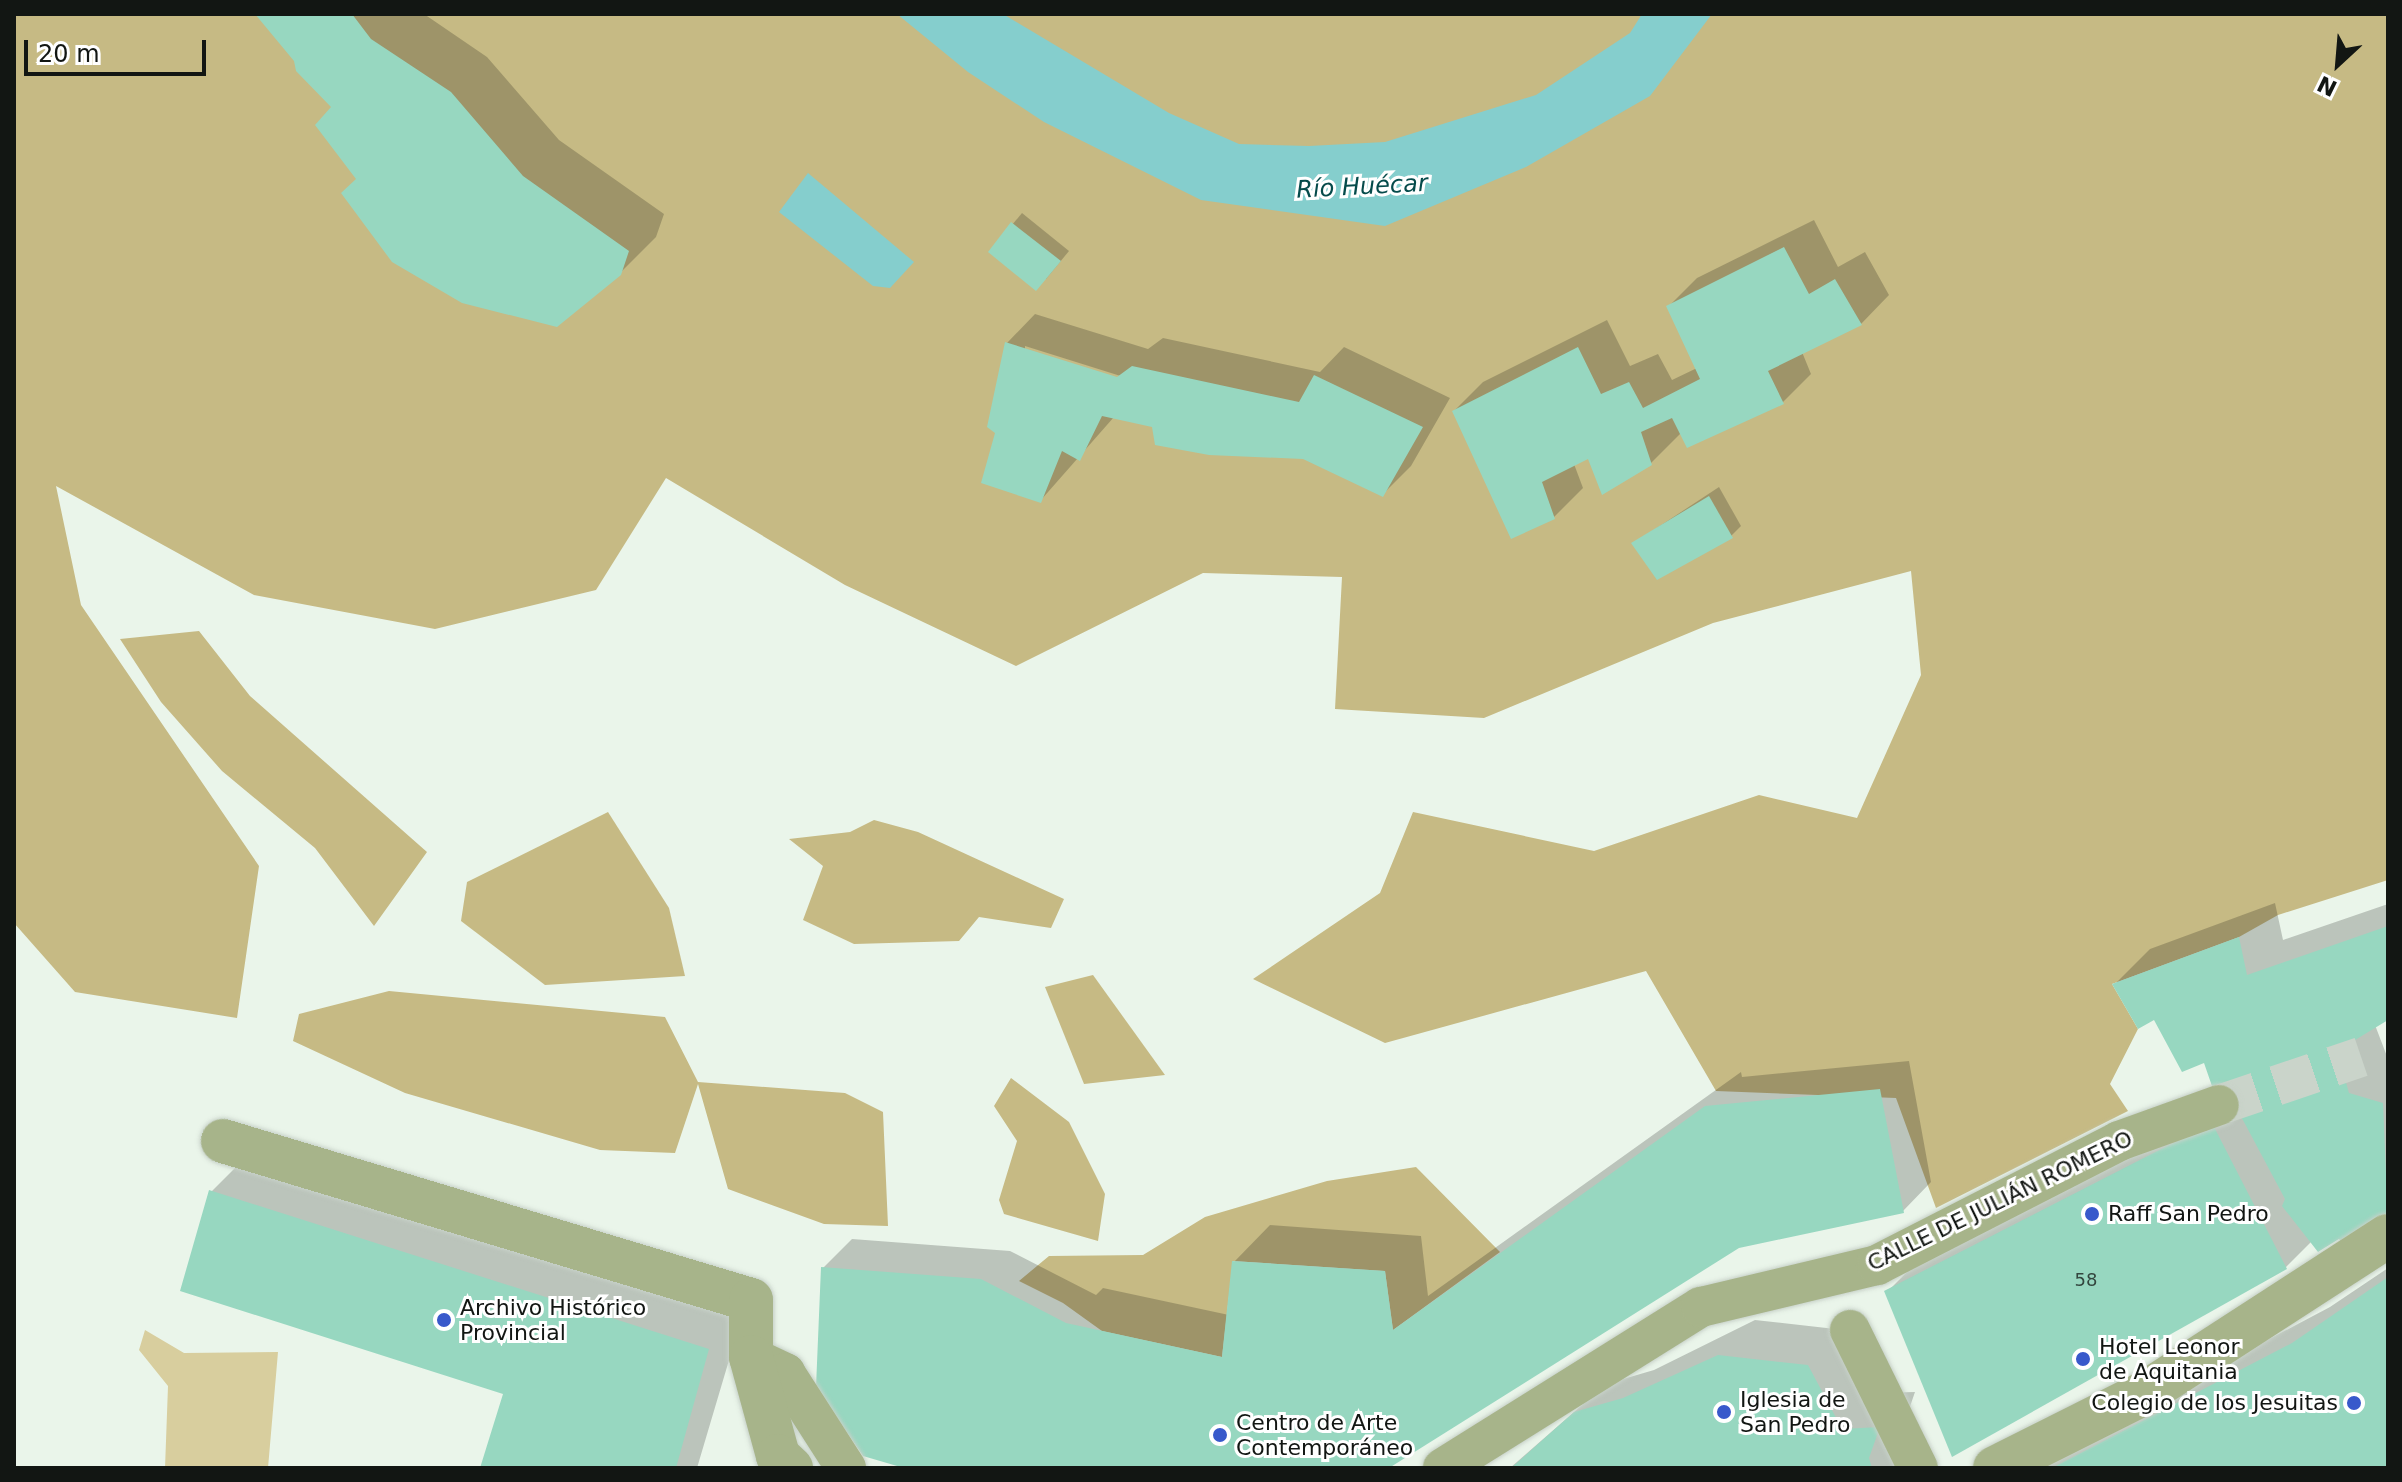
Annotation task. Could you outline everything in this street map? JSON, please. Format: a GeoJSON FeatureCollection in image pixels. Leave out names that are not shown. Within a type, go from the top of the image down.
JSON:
{"type":"FeatureCollection","features":[{"type":"Feature","properties":{"kind":"street","name":"CALLE DE JULIÁN ROMERO"},"geometry":{"type":"LineString","coordinates":[[1443,1468],[1701,1307],[1877,1265],[2119,1141],[2219,1105]]}},
{"type":"Feature","properties":{"kind":"street"},"geometry":{"type":"LineString","coordinates":[[223,1141],[751,1300],[751,1357],[778,1456],[791,1468]]}},
{"type":"Feature","properties":{"kind":"street"},"geometry":{"type":"LineString","coordinates":[[1995,1468],[2145,1393],[2388,1236]]}},
{"type":"Feature","properties":{"kind":"street"},"geometry":{"type":"LineString","coordinates":[[1850,1330],[1918,1468]]}},
{"type":"Feature","properties":{"kind":"street"},"geometry":{"type":"LineString","coordinates":[[751,1357],[785,1373],[846,1468]]}},
{"type":"Feature","properties":{"kind":"shaded area"},"geometry":{"type":"Polygon","coordinates":[[[14,14],[2388,14],[2388,880],[2278,915],[2239,937],[2112,984],[2138,1029],[2110,1084],[2128,1111],[1936,1208],[1896,1098],[1716,1091],[1646,971],[1385,1043],[1253,979],[1380,893],[1413,812],[1594,851],[1759,795],[1857,818],[1921,675],[1911,571],[1713,623],[1484,718],[1335,709],[1342,577],[1203,573],[1016,666],[845,585],[666,478],[596,590],[435,629],[254,595],[56,486],[81,605],[259,866],[237,1018],[75,992],[14,923],[14,14]]]}},
{"type":"Feature","properties":{"kind":"shaded area"},"geometry":{"type":"Polygon","coordinates":[[[199,631],[250,696],[427,852],[374,926],[315,848],[222,771],[161,702],[120,639],[199,631]]]}},
{"type":"Feature","properties":{"kind":"shaded area"},"geometry":{"type":"Polygon","coordinates":[[[608,812],[669,908],[685,976],[545,985],[461,921],[467,882],[608,812]]]}},
{"type":"Feature","properties":{"kind":"shaded area"},"geometry":{"type":"Polygon","coordinates":[[[874,820],[918,832],[1064,899],[1051,928],[979,917],[959,941],[854,944],[803,920],[823,866],[789,839],[850,832],[874,820]]]}},
{"type":"Feature","properties":{"kind":"shaded area"},"geometry":{"type":"Polygon","coordinates":[[[1093,975],[1165,1075],[1084,1084],[1045,987],[1093,975]]]}},
{"type":"Feature","properties":{"kind":"shaded area"},"geometry":{"type":"Polygon","coordinates":[[[389,991],[665,1017],[698,1082],[845,1093],[883,1112],[888,1226],[824,1224],[728,1189],[698,1084],[675,1153],[600,1150],[405,1093],[293,1041],[299,1014],[389,991]]]}},
{"type":"Feature","properties":{"kind":"shaded area"},"geometry":{"type":"Polygon","coordinates":[[[1011,1078],[1069,1122],[1105,1194],[1098,1241],[1004,1214],[999,1200],[1017,1141],[994,1106],[1011,1078]]]}},
{"type":"Feature","properties":{"kind":"shaded area"},"geometry":{"type":"Polygon","coordinates":[[[1416,1167],[1500,1252],[1393,1330],[1385,1271],[1233,1261],[1222,1357],[1102,1331],[1063,1303],[1019,1281],[1049,1256],[1143,1255],[1205,1217],[1327,1181],[1416,1167]]]}},
{"type":"Feature","properties":{"kind":"shaded area"},"geometry":{"type":"Polygon","coordinates":[[[145,1330],[184,1353],[278,1352],[268,1468],[165,1468],[168,1386],[139,1350],[145,1330]]]}},
{"type":"Feature","properties":{"kind":"water","name":"Río Huécar"},"geometry":{"type":"Polygon","coordinates":[[[897,14],[1003,14],[1169,113],[1239,144],[1309,146],[1385,142],[1536,95],[1630,33],[1642,14],[1712,14],[1650,96],[1526,167],[1385,226],[1201,200],[1044,122],[968,72],[897,14]]]}},
{"type":"Feature","properties":{"kind":"water"},"geometry":{"type":"Polygon","coordinates":[[[808,173],[914,262],[890,288],[873,286],[779,212],[808,173]]]}},
{"type":"Feature","properties":{"kind":"building"},"geometry":{"type":"Polygon","coordinates":[[[255,14],[352,14],[371,39],[451,92],[523,176],[629,251],[621,275],[557,327],[462,303],[392,262],[341,193],[356,179],[315,125],[331,107],[296,71],[294,61],[255,14]]]}},
{"type":"Feature","properties":{"kind":"building"},"geometry":{"type":"Polygon","coordinates":[[[1011,222],[1061,261],[1036,291],[988,252],[1011,222]]]}},
{"type":"Feature","properties":{"kind":"building"},"geometry":{"type":"Polygon","coordinates":[[[1784,247],[1809,294],[1835,279],[1862,325],[1768,371],[1784,404],[1687,448],[1672,418],[1641,432],[1652,465],[1602,495],[1588,459],[1542,482],[1555,519],[1511,539],[1452,411],[1578,347],[1601,394],[1629,382],[1643,408],[1700,379],[1666,306],[1784,247]]]}},
{"type":"Feature","properties":{"kind":"building"},"geometry":{"type":"Polygon","coordinates":[[[1005,342],[1117,377],[1132,366],[1299,402],[1314,375],[1423,427],[1383,497],[1303,459],[1209,455],[1155,445],[1152,427],[1102,416],[1080,461],[1062,451],[1041,503],[981,483],[995,433],[987,427],[1005,342]]]}},
{"type":"Feature","properties":{"kind":"building"},"geometry":{"type":"Polygon","coordinates":[[[1709,496],[1733,538],[1657,580],[1631,543],[1709,496]]]}},
{"type":"Feature","properties":{"kind":"building"},"geometry":{"type":"Polygon","coordinates":[[[2388,926],[2388,1020],[2337,1051],[2349,1093],[2383,1103],[2388,1222],[2345,1246],[2339,1239],[2318,1252],[2282,1206],[2285,1199],[2236,1107],[2221,1112],[2204,1063],[2182,1072],[2154,1020],[2138,1029],[2112,984],[2239,937],[2247,975],[2388,926]]]}},
{"type":"Feature","properties":{"kind":"building"},"geometry":{"type":"Polygon","coordinates":[[[1880,1089],[1904,1213],[1739,1248],[1389,1468],[904,1468],[863,1456],[816,1387],[821,1267],[981,1279],[1066,1323],[1222,1357],[1232,1261],[1385,1271],[1393,1330],[1705,1106],[1880,1089]]]}},
{"type":"Feature","properties":{"kind":"building"},"geometry":{"type":"Polygon","coordinates":[[[2212,1123],[2287,1269],[1952,1457],[1884,1291],[2212,1123]]]}},
{"type":"Feature","properties":{"kind":"building","name":"Archivo Histórico Provincial"},"geometry":{"type":"Polygon","coordinates":[[[209,1190],[709,1349],[676,1468],[480,1468],[503,1394],[180,1291],[209,1190]]]}},
{"type":"Feature","properties":{"kind":"building"},"geometry":{"type":"Polygon","coordinates":[[[2388,1277],[2388,1468],[2052,1468],[2292,1343],[2388,1277]]]}},
{"type":"Feature","properties":{"kind":"building","name":"Iglesia de San Pedro"},"geometry":{"type":"Polygon","coordinates":[[[1718,1355],[1808,1365],[1842,1429],[1880,1427],[1869,1458],[1872,1468],[1511,1468],[1574,1412],[1623,1398],[1718,1355]]]}},
{"type":"Feature","properties":{"kind":"tunnel"},"geometry":{"type":"LineString","coordinates":[[2219,1105],[2361,1057]]}},
{"type":"Feature","properties":{"kind":"place","name":"Raff San Pedro"},"geometry":{"type":"Point","coordinates":[2092,1214]}},
{"type":"Feature","properties":{"kind":"place","name":"Archivo Histórico Provincial"},"geometry":{"type":"Point","coordinates":[444,1320]}},
{"type":"Feature","properties":{"kind":"place","name":"Hotel Leonor de Aquitania"},"geometry":{"type":"Point","coordinates":[2083,1359]}},
{"type":"Feature","properties":{"kind":"place","name":"Colegio de los Jesuitas"},"geometry":{"type":"Point","coordinates":[2354,1403]}},
{"type":"Feature","properties":{"kind":"place","name":"Iglesia de San Pedro"},"geometry":{"type":"Point","coordinates":[1724,1412]}},
{"type":"Feature","properties":{"kind":"place","name":"Centro de Arte Contemporáneo"},"geometry":{"type":"Point","coordinates":[1220,1435]}}]}
